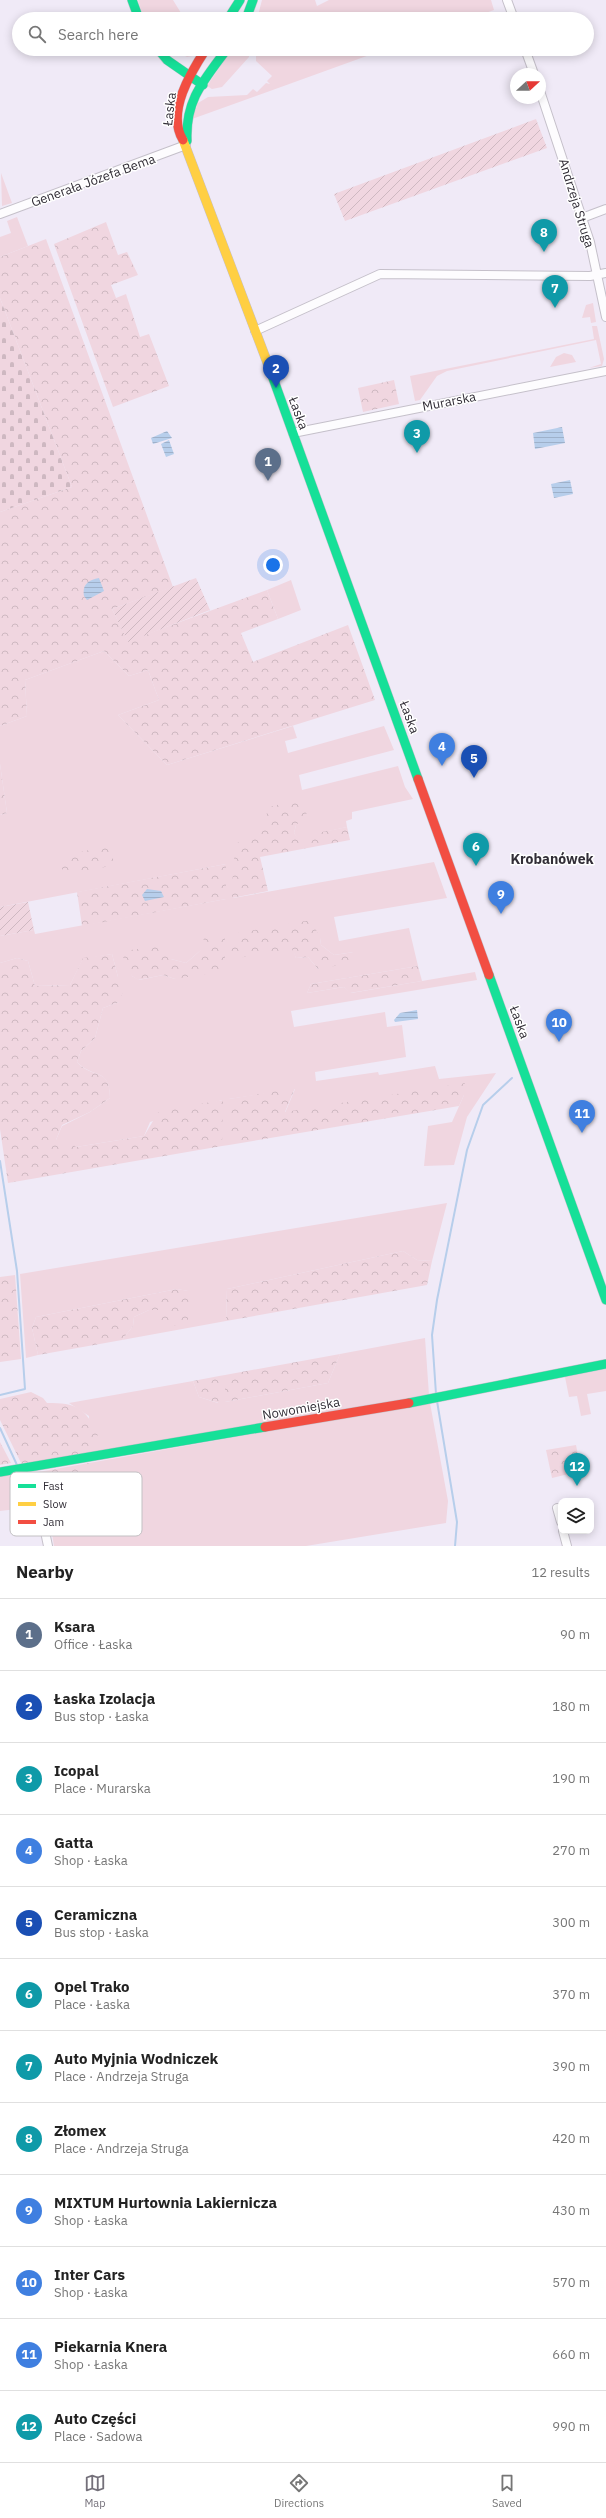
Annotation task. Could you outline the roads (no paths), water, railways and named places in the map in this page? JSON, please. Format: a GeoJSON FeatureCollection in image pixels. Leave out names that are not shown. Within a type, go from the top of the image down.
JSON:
{"type":"FeatureCollection","features":[{"type":"Feature","properties":{"kind":"main road"},"geometry":{"type":"LineString","coordinates":[[132,0],[136,12]]}},
{"type":"Feature","properties":{"kind":"main road"},"geometry":{"type":"LineString","coordinates":[[232,12],[240,0]]}},
{"type":"Feature","properties":{"kind":"main road"},"geometry":{"type":"LineString","coordinates":[[249,12],[253,0]]}},
{"type":"Feature","properties":{"kind":"main road"},"geometry":{"type":"LineString","coordinates":[[168,56],[205,81]]}},
{"type":"Feature","properties":{"kind":"main road","name":"Łaska"},"geometry":{"type":"LineString","coordinates":[[186,145],[180,139],[178,122],[182,99],[191,72],[201,56]]}},
{"type":"Feature","properties":{"kind":"main road","name":"Łaska"},"geometry":{"type":"LineString","coordinates":[[222,56],[205,81],[188,116],[186,145],[293,433],[606,1300]]}},
{"type":"Feature","properties":{"kind":"main road","name":"Nowomiejska"},"geometry":{"type":"LineString","coordinates":[[0,1472],[20,1470],[442,1397],[606,1364]]}},
{"type":"Feature","properties":{"kind":"street"},"geometry":{"type":"LineString","coordinates":[[507,0],[511,12]]}},
{"type":"Feature","properties":{"kind":"street"},"geometry":{"type":"LineString","coordinates":[[528,56],[532,68]]}},
{"type":"Feature","properties":{"kind":"street","name":"Andrzeja Struga"},"geometry":{"type":"LineString","coordinates":[[544,104],[582,218],[597,274],[606,316]]}},
{"type":"Feature","properties":{"kind":"street","name":"Generała Józefa Bema"},"geometry":{"type":"LineString","coordinates":[[0,214],[186,145]]}},
{"type":"Feature","properties":{"kind":"street"},"geometry":{"type":"LineString","coordinates":[[582,218],[606,209]]}},
{"type":"Feature","properties":{"kind":"street"},"geometry":{"type":"LineString","coordinates":[[255,331],[380,274],[590,276],[606,272]]}},
{"type":"Feature","properties":{"kind":"street","name":"Murarska"},"geometry":{"type":"LineString","coordinates":[[293,433],[606,371]]}},
{"type":"Feature","properties":{"kind":"street"},"geometry":{"type":"LineString","coordinates":[[564,1534],[567,1546]]}},
{"type":"Feature","properties":{"kind":"street"},"geometry":{"type":"LineString","coordinates":[[46,1536],[48,1546]]}},
{"type":"Feature","properties":{"kind":"water"},"geometry":{"type":"Polygon","coordinates":[[[562,427],[565,443],[535,449],[533,433],[562,427]]]}},
{"type":"Feature","properties":{"kind":"water"},"geometry":{"type":"Polygon","coordinates":[[[167,431],[172,438],[153,444],[151,438],[167,431]]]}},
{"type":"Feature","properties":{"kind":"water"},"geometry":{"type":"Polygon","coordinates":[[[169,440],[174,454],[166,457],[161,444],[169,440]]]}},
{"type":"Feature","properties":{"kind":"water"},"geometry":{"type":"Polygon","coordinates":[[[570,480],[573,494],[554,498],[551,484],[570,480]]]}},
{"type":"Feature","properties":{"kind":"water"},"geometry":{"type":"Polygon","coordinates":[[[99,578],[104,591],[87,600],[84,596],[85,586],[92,580],[99,578]]]}},
{"type":"Feature","properties":{"kind":"water"},"geometry":{"type":"Polygon","coordinates":[[[147,889],[161,891],[164,897],[145,901],[142,895],[147,889]]]}},
{"type":"Feature","properties":{"kind":"water"},"geometry":{"type":"Polygon","coordinates":[[[417,1010],[418,1019],[395,1022],[394,1020],[400,1013],[417,1010]]]}},
{"type":"Feature","properties":{"kind":"waterway"},"geometry":{"type":"LineString","coordinates":[[436,1394],[432,1335],[437,1300],[467,1150],[483,1105],[512,1078]]}},
{"type":"Feature","properties":{"kind":"waterway"},"geometry":{"type":"LineString","coordinates":[[0,1161],[17,1271],[25,1389],[0,1395]]}},
{"type":"Feature","properties":{"kind":"waterway"},"geometry":{"type":"LineString","coordinates":[[437,1401],[457,1522],[455,1546]]}},
{"type":"Feature","properties":{"kind":"waterway"},"geometry":{"type":"LineString","coordinates":[[0,1428],[17,1465]]}},
{"type":"Feature","properties":{"kind":"place","name":"Złomex"},"geometry":{"type":"Point","coordinates":[544,252]}},
{"type":"Feature","properties":{"kind":"place","name":"Auto Myjnia Wodniczek"},"geometry":{"type":"Point","coordinates":[555,308]}},
{"type":"Feature","properties":{"kind":"place","name":"Łaska Izolacja"},"geometry":{"type":"Point","coordinates":[276,388]}},
{"type":"Feature","properties":{"kind":"place","name":"Icopal"},"geometry":{"type":"Point","coordinates":[417,453]}},
{"type":"Feature","properties":{"kind":"place","name":"Ksara"},"geometry":{"type":"Point","coordinates":[268,481]}},
{"type":"Feature","properties":{"kind":"place","name":"Gatta"},"geometry":{"type":"Point","coordinates":[442,766]}},
{"type":"Feature","properties":{"kind":"place","name":"Ceramiczna"},"geometry":{"type":"Point","coordinates":[474,778]}},
{"type":"Feature","properties":{"kind":"place","name":"Opel Trako"},"geometry":{"type":"Point","coordinates":[476,866]}},
{"type":"Feature","properties":{"kind":"place","name":"MIXTUM Hurtownia Lakiernicza"},"geometry":{"type":"Point","coordinates":[501,914]}},
{"type":"Feature","properties":{"kind":"place","name":"Inter Cars"},"geometry":{"type":"Point","coordinates":[559,1042]}},
{"type":"Feature","properties":{"kind":"place","name":"Piekarnia Knera"},"geometry":{"type":"Point","coordinates":[582,1133]}},
{"type":"Feature","properties":{"kind":"place","name":"Auto Części"},"geometry":{"type":"Point","coordinates":[577,1486]}},
{"type":"Feature","properties":{"kind":"district","name":"Krobanówek"},"geometry":{"type":"Point","coordinates":[552,859]}}]}
